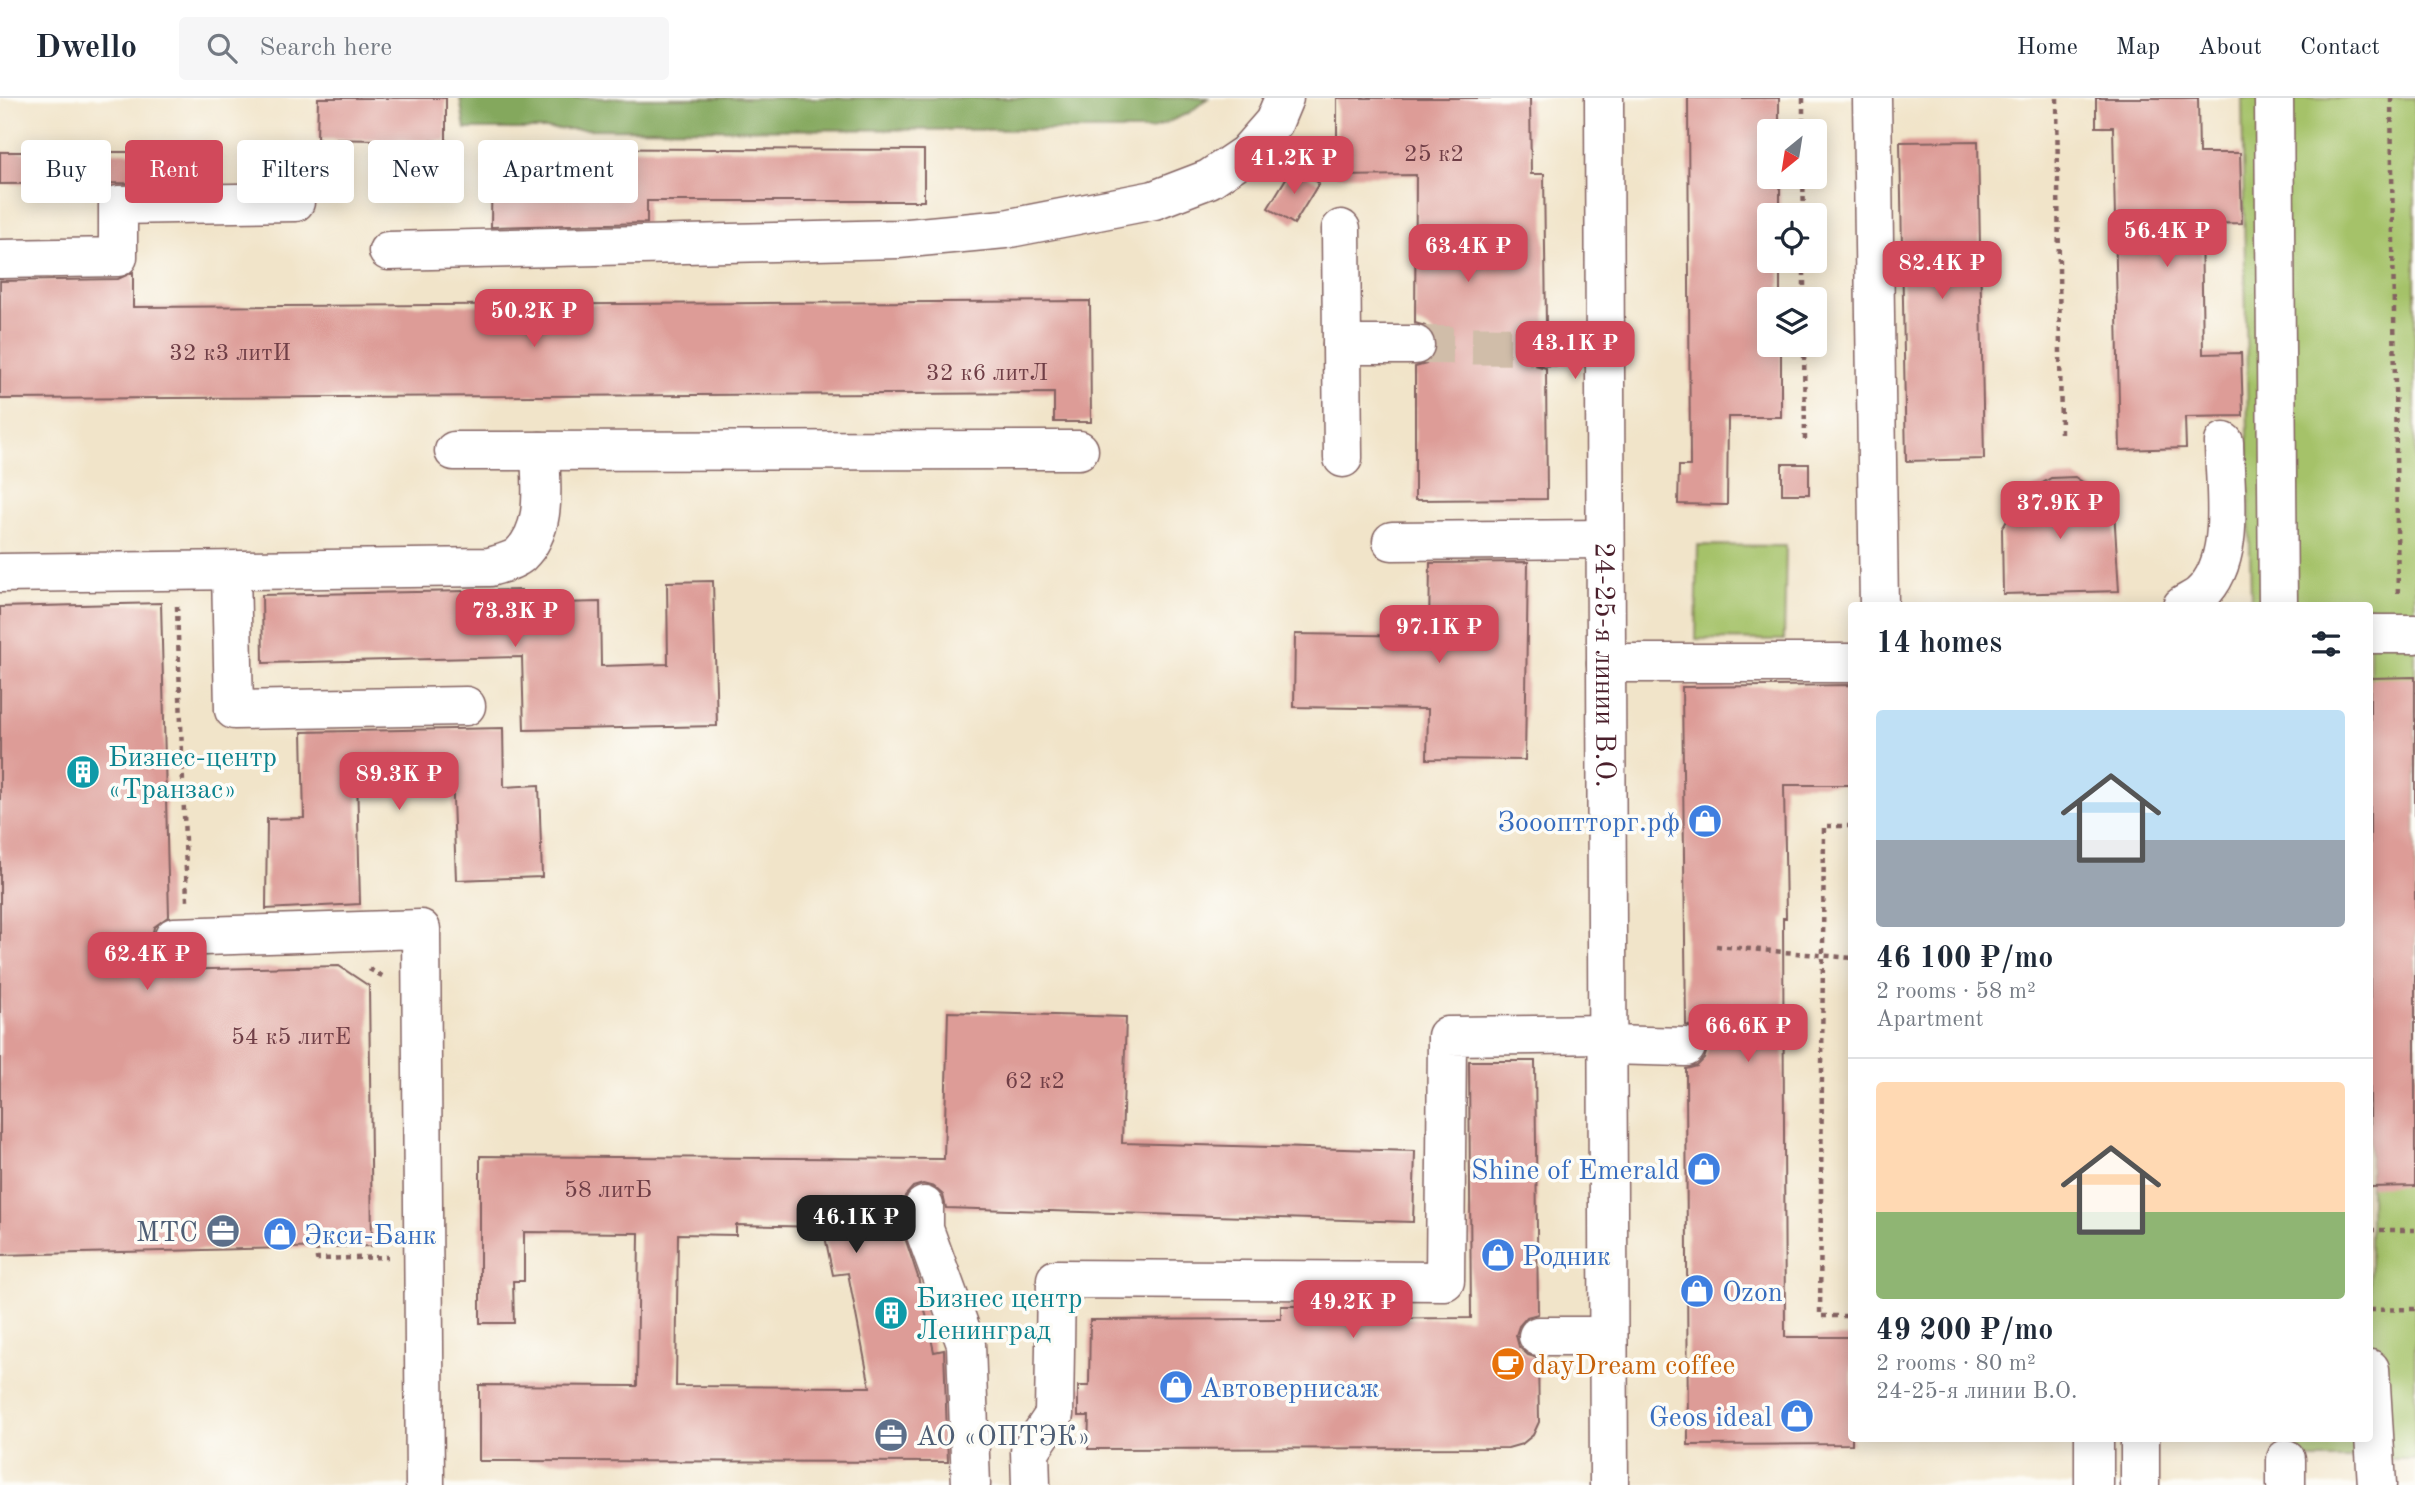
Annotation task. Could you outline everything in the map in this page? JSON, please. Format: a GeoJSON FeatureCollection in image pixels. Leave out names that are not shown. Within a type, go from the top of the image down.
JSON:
{"type":"FeatureCollection","features":[{"type":"Feature","properties":{"kind":"street"},"geometry":{"type":"LineString","coordinates":[[388,251],[898,239],[1004,229],[1154,200],[1209,179],[1246,153],[1274,121],[1284,98]]}},
{"type":"Feature","properties":{"kind":"street","name":"24-25-я линии В.О."},"geometry":{"type":"LineString","coordinates":[[1604,98],[1609,1485]]}},
{"type":"Feature","properties":{"kind":"street"},"geometry":{"type":"LineString","coordinates":[[1872,98],[1879,602]]}},
{"type":"Feature","properties":{"kind":"street"},"geometry":{"type":"LineString","coordinates":[[2274,98],[2278,602]]}},
{"type":"Feature","properties":{"kind":"street"},"geometry":{"type":"LineString","coordinates":[[0,259],[118,257],[118,205],[237,203]]}},
{"type":"Feature","properties":{"kind":"street"},"geometry":{"type":"LineString","coordinates":[[1340,229],[1343,458]]}},
{"type":"Feature","properties":{"kind":"street"},"geometry":{"type":"LineString","coordinates":[[1342,345],[1415,345]]}},
{"type":"Feature","properties":{"kind":"street"},"geometry":{"type":"LineString","coordinates":[[1546,346],[1605,346]]}},
{"type":"Feature","properties":{"kind":"street"},"geometry":{"type":"LineString","coordinates":[[2188,602],[2201,594],[2218,569],[2225,541],[2224,442]]}},
{"type":"Feature","properties":{"kind":"street"},"geometry":{"type":"LineString","coordinates":[[454,451],[1079,450]]}},
{"type":"Feature","properties":{"kind":"street"},"geometry":{"type":"LineString","coordinates":[[0,573],[490,567],[519,556],[536,534],[541,505],[540,452]]}},
{"type":"Feature","properties":{"kind":"street"},"geometry":{"type":"LineString","coordinates":[[1392,541],[1605,539]]}},
{"type":"Feature","properties":{"kind":"street"},"geometry":{"type":"LineString","coordinates":[[231,571],[234,710],[466,706]]}},
{"type":"Feature","properties":{"kind":"street"},"geometry":{"type":"LineString","coordinates":[[1606,663],[1848,663]]}},
{"type":"Feature","properties":{"kind":"street"},"geometry":{"type":"LineString","coordinates":[[181,937],[421,929],[425,1485]]}},
{"type":"Feature","properties":{"kind":"street"},"geometry":{"type":"LineString","coordinates":[[1031,1485],[1031,1451],[1054,1415],[1056,1279],[1445,1280],[1447,1036],[1607,1040],[1686,1047]]}},
{"type":"Feature","properties":{"kind":"street"},"geometry":{"type":"LineString","coordinates":[[924,1206],[924,1229],[966,1344],[971,1485]]}},
{"type":"Feature","properties":{"kind":"street"},"geometry":{"type":"LineString","coordinates":[[943,1283],[965,1250]]}},
{"type":"Feature","properties":{"kind":"street"},"geometry":{"type":"LineString","coordinates":[[1538,1336],[1608,1336]]}},
{"type":"Feature","properties":{"kind":"street"},"geometry":{"type":"LineString","coordinates":[[2373,1419],[2377,1485]]}},
{"type":"Feature","properties":{"kind":"street"},"geometry":{"type":"LineString","coordinates":[[2094,1442],[2094,1485]]}},
{"type":"Feature","properties":{"kind":"street"},"geometry":{"type":"LineString","coordinates":[[2140,1442],[2140,1485]]}},
{"type":"Feature","properties":{"kind":"path"},"geometry":{"type":"LineString","coordinates":[[1803,98],[1803,119]]}},
{"type":"Feature","properties":{"kind":"path"},"geometry":{"type":"LineString","coordinates":[[2057,98],[2061,435]]}},
{"type":"Feature","properties":{"kind":"path"},"geometry":{"type":"LineString","coordinates":[[2391,98],[2394,634]]}},
{"type":"Feature","properties":{"kind":"path"},"geometry":{"type":"LineString","coordinates":[[1804,357],[1805,442]]}},
{"type":"Feature","properties":{"kind":"path"},"geometry":{"type":"LineString","coordinates":[[177,601],[181,937]]}},
{"type":"Feature","properties":{"kind":"path"},"geometry":{"type":"LineString","coordinates":[[1848,826],[1824,826],[1820,1316],[1848,1316]]}},
{"type":"Feature","properties":{"kind":"path"},"geometry":{"type":"LineString","coordinates":[[1716,946],[1822,957],[1848,957]]}},
{"type":"Feature","properties":{"kind":"path"},"geometry":{"type":"LineString","coordinates":[[362,966],[387,979]]}},
{"type":"Feature","properties":{"kind":"path"},"geometry":{"type":"LineString","coordinates":[[2373,1230],[2415,1230]]}},
{"type":"Feature","properties":{"kind":"path"},"geometry":{"type":"LineString","coordinates":[[317,1247],[317,1259],[393,1257]]}},
{"type":"Feature","properties":{"kind":"path"},"geometry":{"type":"LineString","coordinates":[[2373,1310],[2415,1309]]}},
{"type":"Feature","properties":{"kind":"green space"},"geometry":{"type":"Polygon","coordinates":[[[460,98],[1208,98],[1189,113],[1150,130],[465,129],[460,98]]]}},
{"type":"Feature","properties":{"kind":"green space"},"geometry":{"type":"Polygon","coordinates":[[[2242,98],[2415,98],[2415,1459],[2299,1459],[2299,1442],[2373,1442],[2373,602],[2251,602],[2242,98]]]}},
{"type":"Feature","properties":{"kind":"green space"},"geometry":{"type":"Polygon","coordinates":[[[1698,545],[1786,546],[1784,640],[1696,639],[1698,545]]]}},
{"type":"Feature","properties":{"kind":"building"},"geometry":{"type":"Polygon","coordinates":[[[318,98],[446,98],[446,140],[317,139],[318,98]]]}},
{"type":"Feature","properties":{"kind":"building"},"geometry":{"type":"Polygon","coordinates":[[[1337,98],[1530,98],[1531,174],[1544,174],[1546,324],[1536,327],[1527,335],[1524,347],[1527,356],[1535,365],[1546,368],[1547,499],[1415,500],[1415,367],[1426,364],[1434,355],[1437,346],[1434,334],[1425,326],[1415,323],[1416,175],[1337,176],[1337,98]]]}},
{"type":"Feature","properties":{"kind":"building"},"geometry":{"type":"Polygon","coordinates":[[[1688,98],[1779,98],[1779,119],[1757,119],[1757,189],[1780,189],[1780,203],[1757,203],[1757,273],[1780,273],[1780,287],[1757,287],[1757,357],[1781,357],[1781,417],[1728,417],[1727,505],[1678,504],[1679,466],[1690,466],[1688,98]]]}},
{"type":"Feature","properties":{"kind":"building"},"geometry":{"type":"Polygon","coordinates":[[[2096,98],[2198,98],[2199,153],[2240,153],[2242,223],[2201,224],[2203,354],[2241,353],[2243,416],[2185,417],[2186,448],[2120,450],[2113,127],[2096,127],[2096,98]]]}},
{"type":"Feature","properties":{"kind":"building"},"geometry":{"type":"Polygon","coordinates":[[[1978,141],[1984,459],[1906,461],[1900,142],[1978,141]]]}},
{"type":"Feature","properties":{"kind":"building"},"geometry":{"type":"Polygon","coordinates":[[[638,149],[924,150],[924,201],[647,201],[647,223],[491,227],[491,203],[638,203],[638,149]]]}},
{"type":"Feature","properties":{"kind":"building"},"geometry":{"type":"Polygon","coordinates":[[[0,152],[21,152],[21,184],[0,184],[0,152]]]}},
{"type":"Feature","properties":{"kind":"building"},"geometry":{"type":"Polygon","coordinates":[[[111,152],[125,152],[125,183],[111,183],[111,152]]]}},
{"type":"Feature","properties":{"kind":"building"},"geometry":{"type":"Polygon","coordinates":[[[1293,167],[1319,183],[1294,224],[1268,208],[1293,167]]]}},
{"type":"Feature","properties":{"kind":"building"},"geometry":{"type":"Polygon","coordinates":[[[133,272],[133,307],[1090,301],[1091,422],[1054,422],[1054,393],[0,399],[0,281],[118,279],[133,272]]]}},
{"type":"Feature","properties":{"kind":"building"},"geometry":{"type":"Polygon","coordinates":[[[1782,464],[1809,464],[1809,494],[1782,494],[1782,464]]]}},
{"type":"Feature","properties":{"kind":"building"},"geometry":{"type":"Polygon","coordinates":[[[2075,477],[2096,491],[2114,510],[2119,591],[2003,594],[2002,528],[2021,496],[2051,478],[2075,477]]]}},
{"type":"Feature","properties":{"kind":"building"},"geometry":{"type":"Polygon","coordinates":[[[1528,562],[1525,760],[1427,759],[1428,709],[1294,707],[1295,634],[1429,636],[1430,563],[1528,562]]]}},
{"type":"Feature","properties":{"kind":"building"},"geometry":{"type":"Polygon","coordinates":[[[713,581],[717,726],[524,730],[522,657],[263,663],[262,595],[521,590],[521,604],[600,602],[601,666],[668,664],[667,582],[713,581]]]}},
{"type":"Feature","properties":{"kind":"building","name":"Бизнес-центр «Транзас»"},"geometry":{"type":"Polygon","coordinates":[[[161,603],[169,916],[154,927],[152,937],[155,948],[170,958],[171,970],[339,966],[369,986],[372,1246],[0,1255],[0,607],[161,603]]]}},
{"type":"Feature","properties":{"kind":"building"},"geometry":{"type":"Polygon","coordinates":[[[2415,677],[2415,1186],[2373,1187],[2373,678],[2415,677]]]}},
{"type":"Feature","properties":{"kind":"building"},"geometry":{"type":"Polygon","coordinates":[[[1848,685],[1848,785],[1784,785],[1785,1337],[1848,1337],[1848,1442],[1852,1444],[1688,1445],[1686,1069],[1697,1066],[1704,1059],[1708,1047],[1705,1037],[1698,1029],[1686,1025],[1682,687],[1848,685]]]}},
{"type":"Feature","properties":{"kind":"building"},"geometry":{"type":"Polygon","coordinates":[[[503,728],[504,787],[539,785],[542,877],[456,880],[452,772],[357,774],[360,904],[266,909],[267,819],[304,818],[302,732],[503,728]]]}},
{"type":"Feature","properties":{"kind":"building"},"geometry":{"type":"Polygon","coordinates":[[[948,1012],[1126,1017],[1122,1143],[1415,1151],[1413,1222],[946,1208],[943,1195],[934,1187],[923,1184],[913,1187],[905,1196],[902,1229],[918,1277],[934,1352],[944,1350],[948,1462],[479,1461],[479,1385],[637,1386],[639,1233],[524,1232],[524,1281],[513,1281],[514,1323],[480,1323],[480,1156],[944,1159],[948,1012]],[[736,1225],[736,1235],[678,1234],[676,1386],[870,1387],[848,1273],[833,1275],[823,1227],[736,1225]]]}},
{"type":"Feature","properties":{"kind":"building"},"geometry":{"type":"Polygon","coordinates":[[[1469,1061],[1535,1061],[1538,1314],[1527,1317],[1519,1326],[1516,1335],[1519,1347],[1528,1355],[1538,1358],[1539,1422],[1533,1435],[1522,1444],[1508,1448],[1088,1449],[1089,1416],[1078,1416],[1078,1386],[1089,1386],[1090,1320],[1281,1319],[1281,1306],[1316,1306],[1316,1319],[1471,1318],[1469,1061]]]}},
{"type":"Feature","properties":{"kind":"tunnel"},"geometry":{"type":"LineString","coordinates":[[1415,345],[1546,346]]}},
{"type":"Feature","properties":{"kind":"place","name":"Бизнес-центр «Транзас»"},"geometry":{"type":"Point","coordinates":[83,772]}},
{"type":"Feature","properties":{"kind":"place","name":"Зоооптторг.рф"},"geometry":{"type":"Point","coordinates":[1705,821]}},
{"type":"Feature","properties":{"kind":"place","name":"Shine of Emerald"},"geometry":{"type":"Point","coordinates":[1704,1169]}},
{"type":"Feature","properties":{"kind":"place","name":"МТС"},"geometry":{"type":"Point","coordinates":[223,1231]}},
{"type":"Feature","properties":{"kind":"place","name":"Экси-Банк"},"geometry":{"type":"Point","coordinates":[280,1234]}},
{"type":"Feature","properties":{"kind":"place","name":"Родник"},"geometry":{"type":"Point","coordinates":[1498,1255]}},
{"type":"Feature","properties":{"kind":"place","name":"Ozon"},"geometry":{"type":"Point","coordinates":[1697,1291]}},
{"type":"Feature","properties":{"kind":"place","name":"Бизнес центр Ленинград"},"geometry":{"type":"Point","coordinates":[891,1313]}},
{"type":"Feature","properties":{"kind":"place","name":"dayDream coffee"},"geometry":{"type":"Point","coordinates":[1508,1364]}},
{"type":"Feature","properties":{"kind":"place","name":"Автовернисаж"},"geometry":{"type":"Point","coordinates":[1176,1387]}},
{"type":"Feature","properties":{"kind":"place","name":"Geos ideal"},"geometry":{"type":"Point","coordinates":[1797,1416]}},
{"type":"Feature","properties":{"kind":"place","name":"АО «ОПТЭК»"},"geometry":{"type":"Point","coordinates":[891,1435]}}]}
